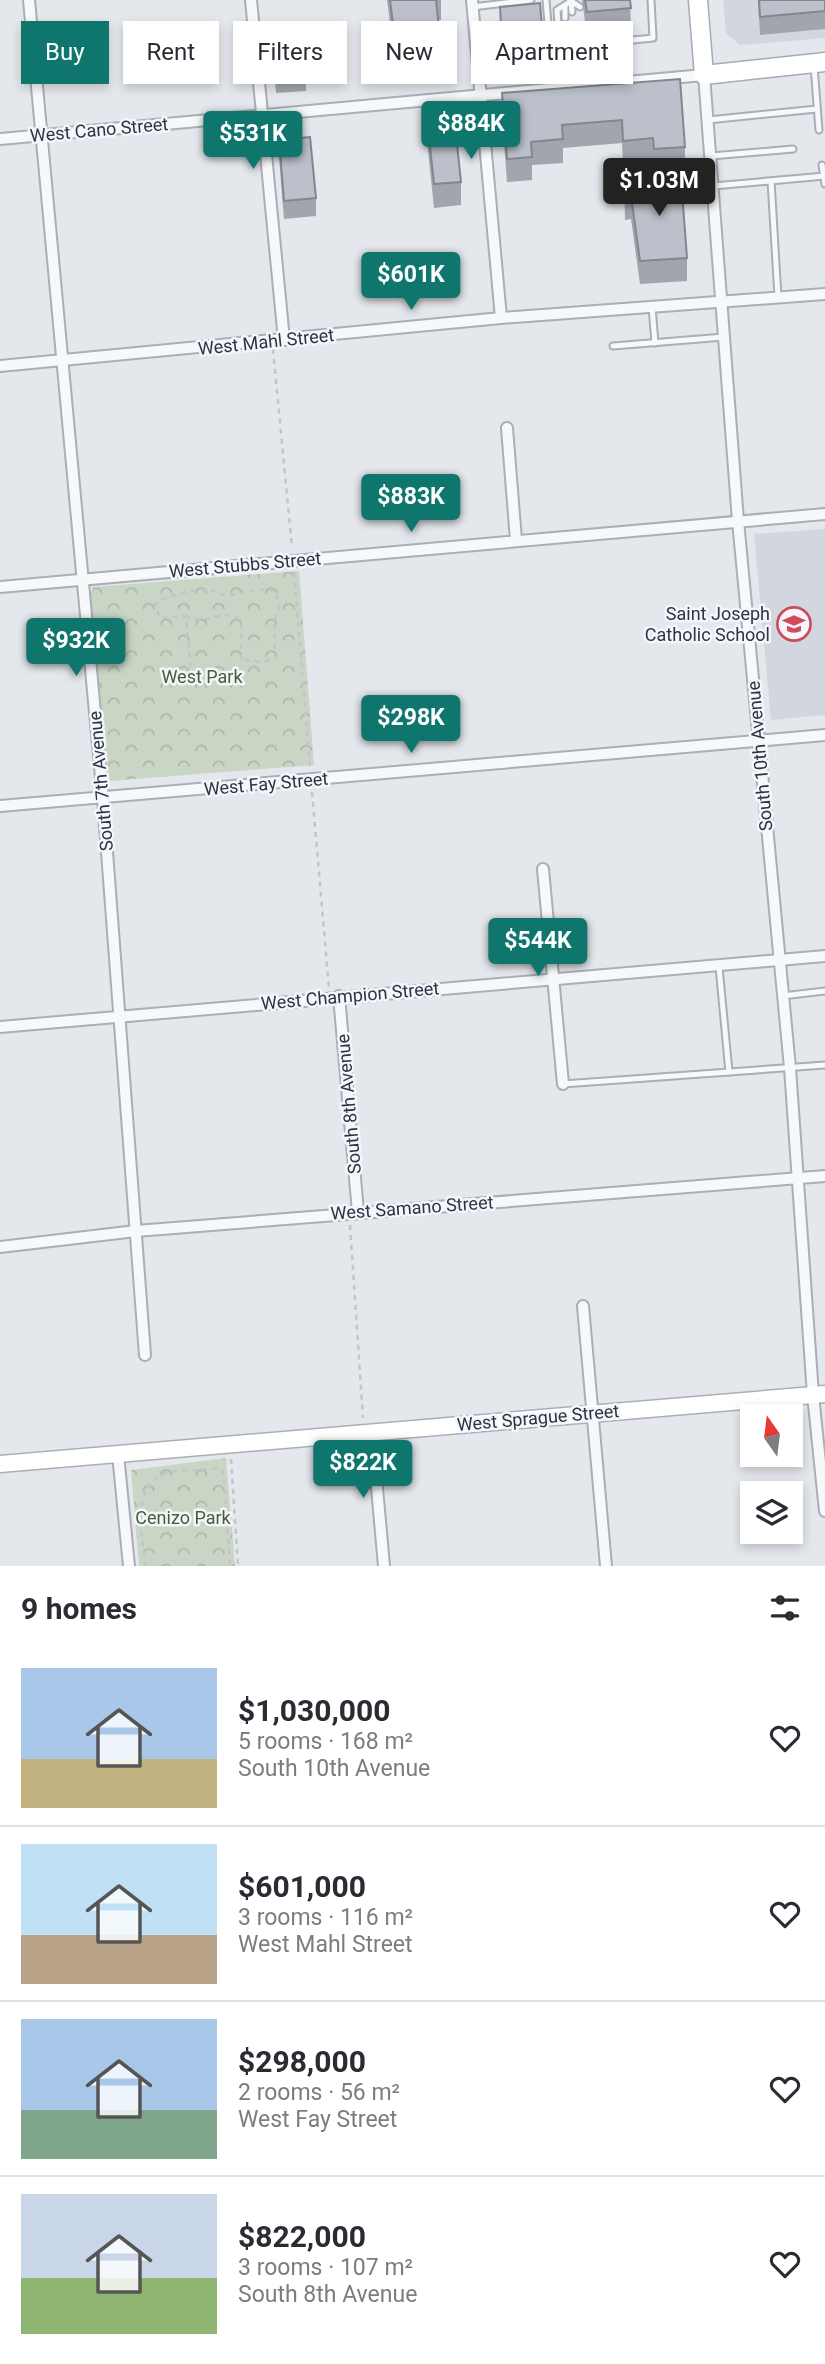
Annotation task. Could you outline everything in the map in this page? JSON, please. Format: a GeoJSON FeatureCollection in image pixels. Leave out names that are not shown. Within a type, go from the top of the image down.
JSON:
{"type":"FeatureCollection","features":[{"type":"Feature","properties":{"kind":"main road","name":"South 10th Avenue"},"geometry":{"type":"LineString","coordinates":[[698,0],[704,75]]}},
{"type":"Feature","properties":{"kind":"main road","name":"West Cano Street"},"geometry":{"type":"LineString","coordinates":[[704,75],[819,62]]}},
{"type":"Feature","properties":{"kind":"street","name":"South 7th Avenue"},"geometry":{"type":"LineString","coordinates":[[29,0],[103,799],[145,1354]]}},
{"type":"Feature","properties":{"kind":"street"},"geometry":{"type":"LineString","coordinates":[[251,0],[284,340]]}},
{"type":"Feature","properties":{"kind":"street"},"geometry":{"type":"LineString","coordinates":[[472,3],[501,318]]}},
{"type":"Feature","properties":{"kind":"street","name":"West Cano Street"},"geometry":{"type":"LineString","coordinates":[[0,139],[704,75]]}},
{"type":"Feature","properties":{"kind":"street","name":"South 10th Avenue"},"geometry":{"type":"LineString","coordinates":[[704,75],[705,120],[738,521],[819,1394],[825,1511]]}},
{"type":"Feature","properties":{"kind":"street","name":"West Mahl Street"},"geometry":{"type":"LineString","coordinates":[[0,366],[501,318],[825,293]]}},
{"type":"Feature","properties":{"kind":"street"},"geometry":{"type":"LineString","coordinates":[[507,428],[516,540]]}},
{"type":"Feature","properties":{"kind":"street","name":"West Stubbs Street"},"geometry":{"type":"LineString","coordinates":[[0,587],[825,514]]}},
{"type":"Feature","properties":{"kind":"street","name":"West Fay Street"},"geometry":{"type":"LineString","coordinates":[[0,806],[825,735]]}},
{"type":"Feature","properties":{"kind":"street"},"geometry":{"type":"LineString","coordinates":[[543,869],[563,1084]]}},
{"type":"Feature","properties":{"kind":"street","name":"West Champion Street"},"geometry":{"type":"LineString","coordinates":[[0,1027],[825,956]]}},
{"type":"Feature","properties":{"kind":"street","name":"South 8th Avenue"},"geometry":{"type":"LineString","coordinates":[[340,996],[358,1212]]}},
{"type":"Feature","properties":{"kind":"street","name":"West Samano Street"},"geometry":{"type":"LineString","coordinates":[[0,1247],[136,1231],[825,1175]]}},
{"type":"Feature","properties":{"kind":"street"},"geometry":{"type":"LineString","coordinates":[[583,1306],[606,1566]]}},
{"type":"Feature","properties":{"kind":"street","name":"West Sprague Street"},"geometry":{"type":"LineString","coordinates":[[0,1464],[118,1454],[369,1425],[591,1413],[819,1394]]}},
{"type":"Feature","properties":{"kind":"street"},"geometry":{"type":"LineString","coordinates":[[369,1425],[384,1566]]}},
{"type":"Feature","properties":{"kind":"street"},"geometry":{"type":"LineString","coordinates":[[118,1454],[129,1566]]}},
{"type":"Feature","properties":{"kind":"lane"},"geometry":{"type":"LineString","coordinates":[[472,3],[531,0]]}},
{"type":"Feature","properties":{"kind":"lane"},"geometry":{"type":"LineString","coordinates":[[546,0],[548,21]]}},
{"type":"Feature","properties":{"kind":"lane"},"geometry":{"type":"LineString","coordinates":[[558,21],[557,10],[571,0]]}},
{"type":"Feature","properties":{"kind":"lane"},"geometry":{"type":"LineString","coordinates":[[571,0],[580,7]]}},
{"type":"Feature","properties":{"kind":"lane"},"geometry":{"type":"LineString","coordinates":[[571,0],[572,12]]}},
{"type":"Feature","properties":{"kind":"lane"},"geometry":{"type":"LineString","coordinates":[[633,40],[653,38],[651,0]]}},
{"type":"Feature","properties":{"kind":"lane"},"geometry":{"type":"LineString","coordinates":[[565,5],[565,18]]}},
{"type":"Feature","properties":{"kind":"lane"},"geometry":{"type":"LineString","coordinates":[[819,62],[819,130]]}},
{"type":"Feature","properties":{"kind":"lane"},"geometry":{"type":"LineString","coordinates":[[551,84],[551,89]]}},
{"type":"Feature","properties":{"kind":"lane"},"geometry":{"type":"LineString","coordinates":[[705,120],[817,109]]}},
{"type":"Feature","properties":{"kind":"lane"},"geometry":{"type":"LineString","coordinates":[[708,156],[793,149]]}},
{"type":"Feature","properties":{"kind":"lane"},"geometry":{"type":"LineString","coordinates":[[822,165],[825,184]]}},
{"type":"Feature","properties":{"kind":"lane"},"geometry":{"type":"LineString","coordinates":[[711,186],[825,176]]}},
{"type":"Feature","properties":{"kind":"lane"},"geometry":{"type":"LineString","coordinates":[[771,181],[778,297]]}},
{"type":"Feature","properties":{"kind":"lane"},"geometry":{"type":"LineString","coordinates":[[652,306],[655,342]]}},
{"type":"Feature","properties":{"kind":"lane"},"geometry":{"type":"LineString","coordinates":[[613,345],[724,337]]}},
{"type":"Feature","properties":{"kind":"lane"},"geometry":{"type":"LineString","coordinates":[[719,967],[729,1072]]}},
{"type":"Feature","properties":{"kind":"lane"},"geometry":{"type":"LineString","coordinates":[[782,996],[825,991]]}},
{"type":"Feature","properties":{"kind":"lane"},"geometry":{"type":"LineString","coordinates":[[563,1084],[825,1065]]}},
{"type":"Feature","properties":{"kind":"path"},"geometry":{"type":"LineString","coordinates":[[274,355],[292,545]]}},
{"type":"Feature","properties":{"kind":"path"},"geometry":{"type":"LineString","coordinates":[[294,574],[309,763]]}},
{"type":"Feature","properties":{"kind":"path"},"geometry":{"type":"LineString","coordinates":[[251,589],[275,591],[279,607],[274,621],[275,658],[262,662],[241,660],[240,626],[238,620],[228,614],[201,620],[186,617],[160,618],[155,605],[162,599],[190,592],[210,590],[229,596],[251,589]]}},
{"type":"Feature","properties":{"kind":"path"},"geometry":{"type":"LineString","coordinates":[[167,674],[191,673],[186,617]]}},
{"type":"Feature","properties":{"kind":"path"},"geometry":{"type":"LineString","coordinates":[[312,794],[328,980]]}},
{"type":"Feature","properties":{"kind":"path"},"geometry":{"type":"LineString","coordinates":[[350,1227],[369,1425]]}},
{"type":"Feature","properties":{"kind":"path"},"geometry":{"type":"LineString","coordinates":[[231,1456],[238,1566]]}},
{"type":"Feature","properties":{"kind":"path"},"geometry":{"type":"LineString","coordinates":[[146,1566],[141,1515],[143,1502],[152,1485],[165,1473],[218,1468],[222,1469],[230,1566]]}},
{"type":"Feature","properties":{"kind":"shaded area"},"geometry":{"type":"Polygon","coordinates":[[[723,0],[825,0],[825,38],[740,45],[726,33],[723,0]]]}},
{"type":"Feature","properties":{"kind":"shaded area","name":"Saint Joseph Catholic School"},"geometry":{"type":"Polygon","coordinates":[[[825,529],[825,715],[771,720],[754,534],[825,529]]]}},
{"type":"Feature","properties":{"kind":"green space","name":"West Park"},"geometry":{"type":"Polygon","coordinates":[[[299,571],[314,765],[109,781],[90,597],[93,587],[299,571]]]}},
{"type":"Feature","properties":{"kind":"green space","name":"Cenizo Park"},"geometry":{"type":"Polygon","coordinates":[[[226,1458],[235,1566],[139,1566],[131,1470],[226,1458]]]}},
{"type":"Feature","properties":{"kind":"building"},"geometry":{"type":"Polygon","coordinates":[[[390,0],[436,0],[438,21],[393,21],[390,0]]]}},
{"type":"Feature","properties":{"kind":"building"},"geometry":{"type":"Polygon","coordinates":[[[585,0],[630,0],[631,8],[587,12],[585,0]]]}},
{"type":"Feature","properties":{"kind":"building"},"geometry":{"type":"Polygon","coordinates":[[[759,0],[825,0],[825,11],[760,17],[759,0]]]}},
{"type":"Feature","properties":{"kind":"building"},"geometry":{"type":"Polygon","coordinates":[[[540,3],[542,21],[501,21],[500,7],[540,3]]]}},
{"type":"Feature","properties":{"kind":"building"},"geometry":{"type":"Polygon","coordinates":[[[680,79],[685,147],[654,149],[653,138],[623,141],[622,120],[562,125],[563,139],[531,142],[532,157],[507,159],[502,93],[680,79]]]}},
{"type":"Feature","properties":{"kind":"building"},"geometry":{"type":"Polygon","coordinates":[[[453,106],[461,182],[434,184],[426,109],[453,106]]]}},
{"type":"Feature","properties":{"kind":"building"},"geometry":{"type":"Polygon","coordinates":[[[310,137],[316,198],[284,201],[279,140],[310,137]]]}},
{"type":"Feature","properties":{"kind":"building"},"geometry":{"type":"Polygon","coordinates":[[[681,178],[687,258],[640,261],[631,196],[625,197],[624,182],[681,178]]]}},
{"type":"Feature","properties":{"kind":"place","name":"Saint Joseph Catholic School"},"geometry":{"type":"Point","coordinates":[794,624]}}]}
